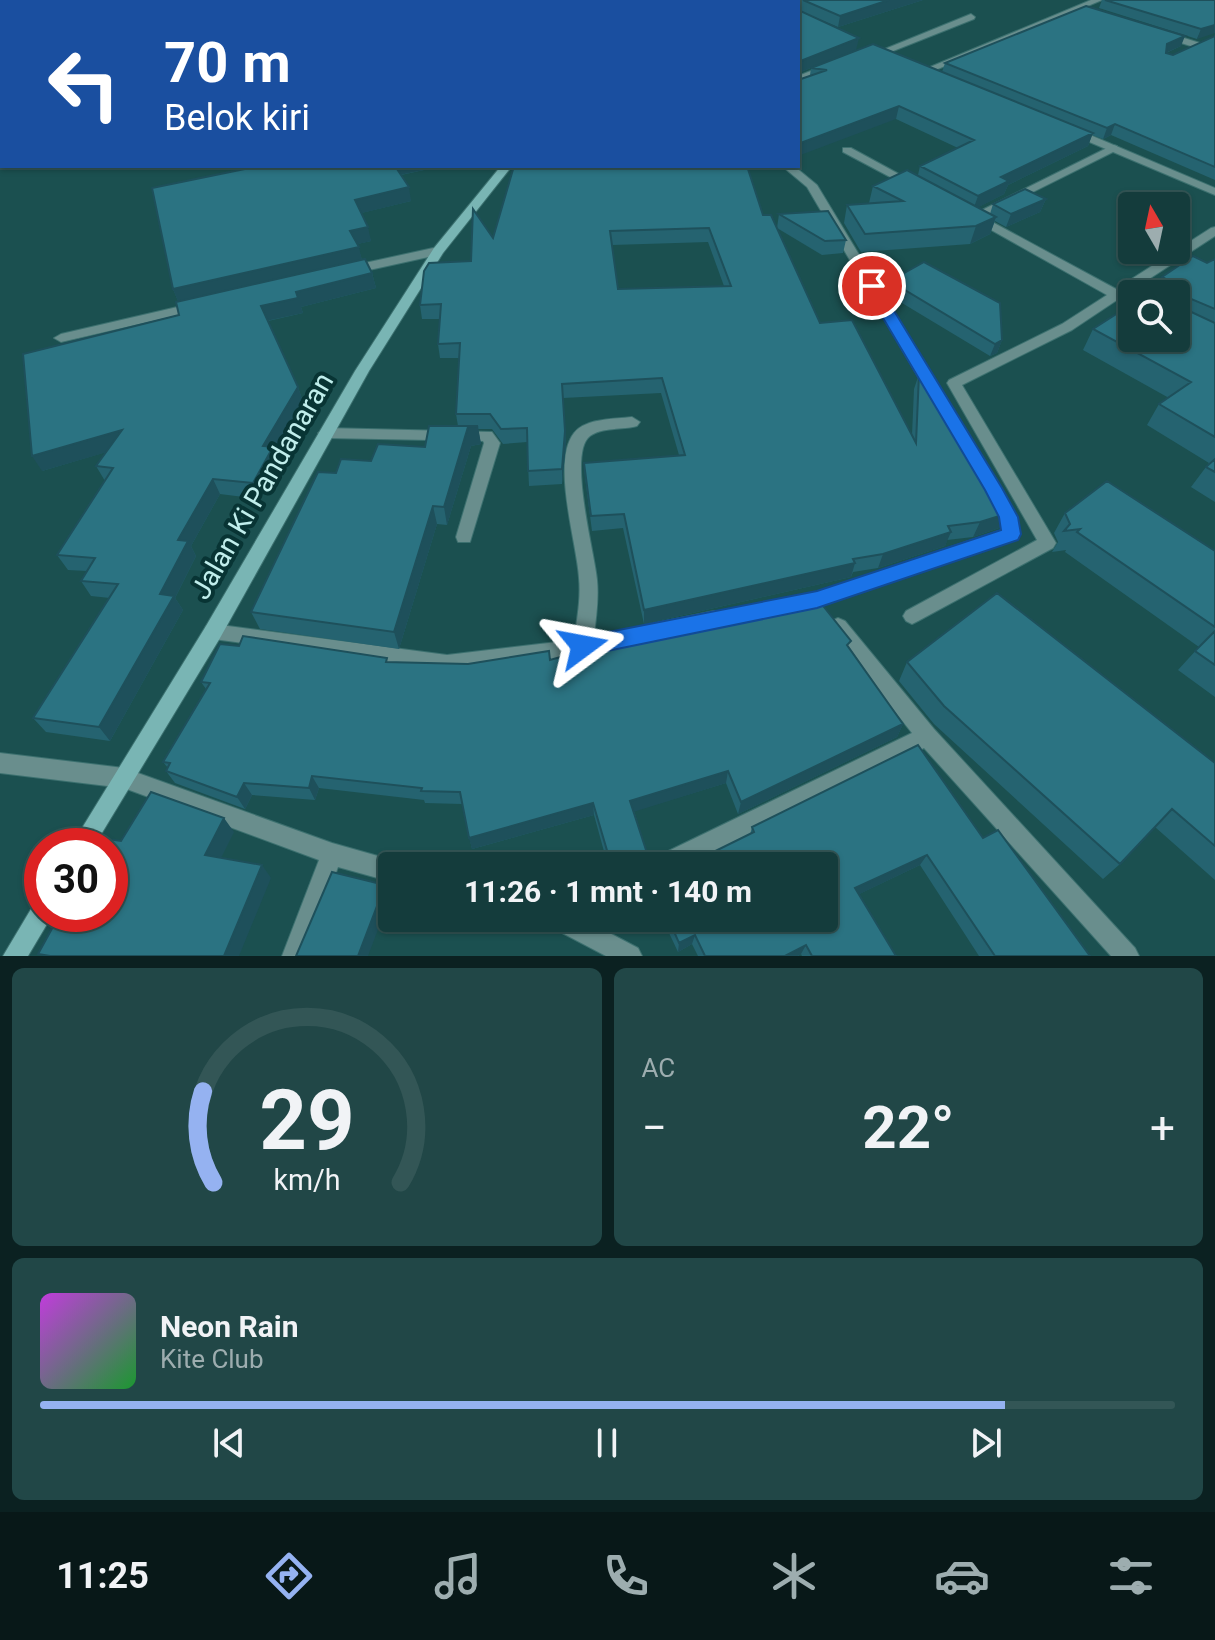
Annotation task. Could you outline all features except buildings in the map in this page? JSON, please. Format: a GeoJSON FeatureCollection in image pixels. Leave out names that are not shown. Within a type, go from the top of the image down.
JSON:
{"type":"FeatureCollection","features":[{"type":"Feature","properties":{"kind":"main road","name":"Jalan Ki Pandanaran"},"geometry":{"type":"LineString","coordinates":[[93,828],[213,632],[326,433],[438,251],[505,168]]}},
{"type":"Feature","properties":{"kind":"main road"},"geometry":{"type":"LineString","coordinates":[[15,956],[30,932]]}},
{"type":"Feature","properties":{"kind":"street"},"geometry":{"type":"LineString","coordinates":[[923,72],[1098,0]]}},
{"type":"Feature","properties":{"kind":"street"},"geometry":{"type":"LineString","coordinates":[[1079,8],[1094,12]]}},
{"type":"Feature","properties":{"kind":"street"},"geometry":{"type":"LineString","coordinates":[[894,59],[877,51],[971,17]]}},
{"type":"Feature","properties":{"kind":"street"},"geometry":{"type":"LineString","coordinates":[[1153,31],[1202,43],[1177,54]]}},
{"type":"Feature","properties":{"kind":"street"},"geometry":{"type":"LineString","coordinates":[[800,78],[848,60]]}},
{"type":"Feature","properties":{"kind":"street"},"geometry":{"type":"LineString","coordinates":[[908,65],[936,77]]}},
{"type":"Feature","properties":{"kind":"street"},"geometry":{"type":"LineString","coordinates":[[1058,125],[1215,192]]}},
{"type":"Feature","properties":{"kind":"street"},"geometry":{"type":"LineString","coordinates":[[974,217],[1113,148]]}},
{"type":"Feature","properties":{"kind":"street"},"geometry":{"type":"LineString","coordinates":[[847,150],[932,195]]}},
{"type":"Feature","properties":{"kind":"street"},"geometry":{"type":"LineString","coordinates":[[790,168],[811,185],[964,441]]}},
{"type":"Feature","properties":{"kind":"street"},"geometry":{"type":"LineString","coordinates":[[960,210],[1118,296]]}},
{"type":"Feature","properties":{"kind":"street"},"geometry":{"type":"LineString","coordinates":[[912,616],[1047,543],[954,383],[1067,327],[1215,231]]}},
{"type":"Feature","properties":{"kind":"street"},"geometry":{"type":"LineString","coordinates":[[338,273],[438,251]]}},
{"type":"Feature","properties":{"kind":"street"},"geometry":{"type":"LineString","coordinates":[[61,338],[207,304]]}},
{"type":"Feature","properties":{"kind":"street"},"geometry":{"type":"LineString","coordinates":[[583,646],[589,589],[575,489],[574,449],[578,438],[590,430],[632,422]]}},
{"type":"Feature","properties":{"kind":"street"},"geometry":{"type":"LineString","coordinates":[[326,433],[487,436],[492,443],[464,537]]}},
{"type":"Feature","properties":{"kind":"street"},"geometry":{"type":"LineString","coordinates":[[986,476],[1008,517],[1011,534],[807,600],[1127,956]]}},
{"type":"Feature","properties":{"kind":"street"},"geometry":{"type":"LineString","coordinates":[[213,632],[447,663],[505,659],[583,646],[735,615]]}},
{"type":"Feature","properties":{"kind":"street"},"geometry":{"type":"LineString","coordinates":[[691,852],[927,736]]}},
{"type":"Feature","properties":{"kind":"street"},"geometry":{"type":"LineString","coordinates":[[0,763],[124,778],[332,854],[378,867]]}},
{"type":"Feature","properties":{"kind":"street"},"geometry":{"type":"LineString","coordinates":[[294,956],[332,854]]}},
{"type":"Feature","properties":{"kind":"street"},"geometry":{"type":"LineString","coordinates":[[584,932],[630,956]]}},
{"type":"Feature","properties":{"kind":"route"},"geometry":{"type":"LineString","coordinates":[[583,646],[817,599],[1011,534],[1008,517],[993,488],[872,286]]}}]}
